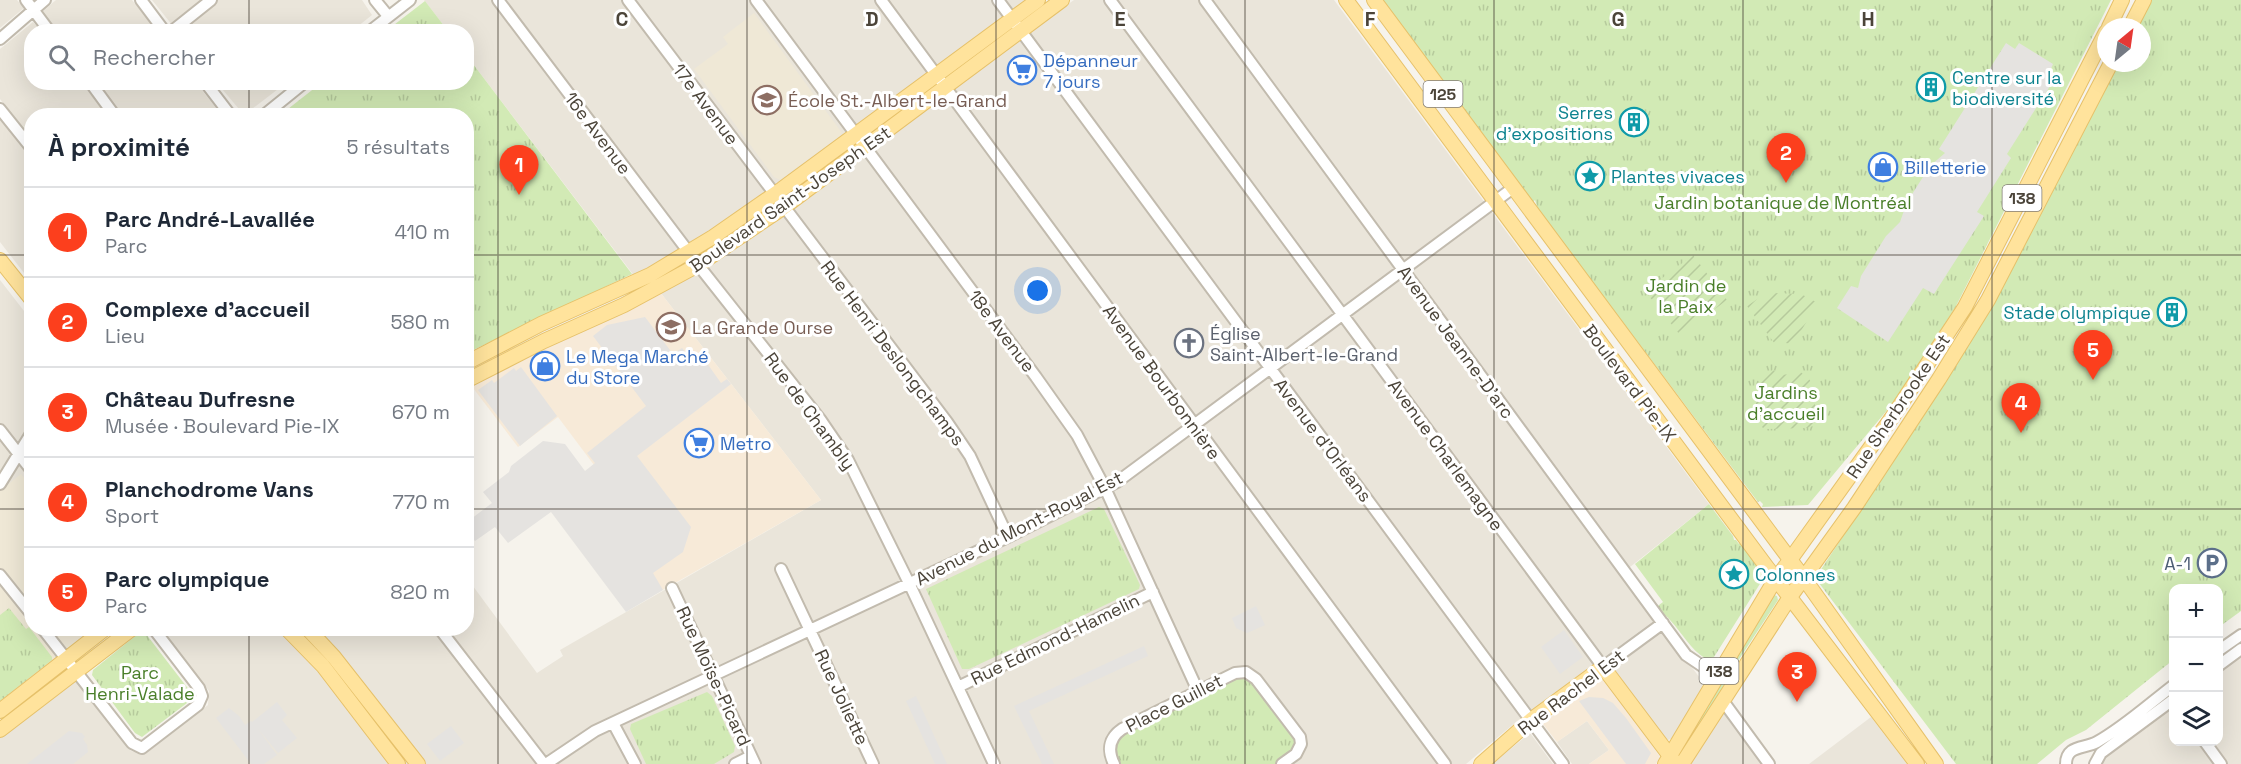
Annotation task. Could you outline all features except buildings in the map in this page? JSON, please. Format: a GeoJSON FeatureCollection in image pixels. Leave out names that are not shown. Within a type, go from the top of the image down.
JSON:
{"type":"FeatureCollection","features":[{"type":"Feature","properties":{"kind":"main road","name":"Boulevard Saint-Joseph Est"},"geometry":{"type":"LineString","coordinates":[[1016,25],[1038,0]]}},
{"type":"Feature","properties":{"kind":"main road","name":"Boulevard Saint-Joseph Est"},"geometry":{"type":"LineString","coordinates":[[474,377],[544,340],[641,297],[698,265],[784,207],[865,147],[941,81],[1016,25],[1062,0]]}},
{"type":"Feature","properties":{"kind":"main road","name":"Boulevard Pie-IX"},"geometry":{"type":"LineString","coordinates":[[1346,0],[1776,579],[1917,764]]}},
{"type":"Feature","properties":{"kind":"main road","name":"Boulevard Pie-IX"},"geometry":{"type":"LineString","coordinates":[[1374,0],[1790,559],[1936,764]]}},
{"type":"Feature","properties":{"kind":"main road"},"geometry":{"type":"LineString","coordinates":[[2134,18],[2144,0]]}},
{"type":"Feature","properties":{"kind":"main road"},"geometry":{"type":"LineString","coordinates":[[2113,18],[2120,4]]}},
{"type":"Feature","properties":{"kind":"main road","name":"Rue Sherbrooke Est"},"geometry":{"type":"LineString","coordinates":[[1670,761],[1717,676],[1776,579],[1893,416],[1965,307],[2097,50]]}},
{"type":"Feature","properties":{"kind":"main road","name":"Rue Sherbrooke Est"},"geometry":{"type":"LineString","coordinates":[[1682,764],[1803,577],[1854,508],[1988,300],[2106,72]]}},
{"type":"Feature","properties":{"kind":"main road","name":"Boulevard Saint-Joseph Est"},"geometry":{"type":"LineString","coordinates":[[474,359],[541,324],[650,274],[688,252],[856,135],[941,81]]}},
{"type":"Feature","properties":{"kind":"main road"},"geometry":{"type":"LineString","coordinates":[[0,260],[24,290]]}},
{"type":"Feature","properties":{"kind":"main road"},"geometry":{"type":"LineString","coordinates":[[0,711],[96,636]]}},
{"type":"Feature","properties":{"kind":"main road"},"geometry":{"type":"LineString","coordinates":[[0,730],[123,636]]}},
{"type":"Feature","properties":{"kind":"main road"},"geometry":{"type":"LineString","coordinates":[[302,636],[398,764]]}},
{"type":"Feature","properties":{"kind":"main road"},"geometry":{"type":"LineString","coordinates":[[305,636],[334,657],[418,764]]}},
{"type":"Feature","properties":{"kind":"main road","name":"Rue Rachel Est"},"geometry":{"type":"LineString","coordinates":[[1481,764],[1531,720],[1603,667]]}},
{"type":"Feature","properties":{"kind":"main road","name":"Avenue Charlemagne"},"geometry":{"type":"LineString","coordinates":[[1603,667],[1670,761]]}},
{"type":"Feature","properties":{"kind":"street"},"geometry":{"type":"LineString","coordinates":[[26,0],[44,24]]}},
{"type":"Feature","properties":{"kind":"street"},"geometry":{"type":"LineString","coordinates":[[0,39],[45,0]]}},
{"type":"Feature","properties":{"kind":"street"},"geometry":{"type":"LineString","coordinates":[[141,0],[159,24]]}},
{"type":"Feature","properties":{"kind":"street"},"geometry":{"type":"LineString","coordinates":[[181,24],[211,0]]}},
{"type":"Feature","properties":{"kind":"street"},"geometry":{"type":"LineString","coordinates":[[375,0],[388,16]]}},
{"type":"Feature","properties":{"kind":"street"},"geometry":{"type":"LineString","coordinates":[[378,24],[410,0]]}},
{"type":"Feature","properties":{"kind":"street","name":"16e Avenue"},"geometry":{"type":"LineString","coordinates":[[498,0],[698,265]]}},
{"type":"Feature","properties":{"kind":"street","name":"17e Avenue"},"geometry":{"type":"LineString","coordinates":[[628,0],[784,207]]}},
{"type":"Feature","properties":{"kind":"street","name":"18e Avenue"},"geometry":{"type":"LineString","coordinates":[[756,0],[1077,435],[1105,488],[1198,691]]}},
{"type":"Feature","properties":{"kind":"street","name":"Avenue Bourbonnière"},"geometry":{"type":"LineString","coordinates":[[881,0],[1445,764]]}},
{"type":"Feature","properties":{"kind":"street","name":"Avenue d'Orléans"},"geometry":{"type":"LineString","coordinates":[[998,0],[1563,764]]}},
{"type":"Feature","properties":{"kind":"street","name":"Avenue Charlemagne"},"geometry":{"type":"LineString","coordinates":[[1110,0],[1603,667]]}},
{"type":"Feature","properties":{"kind":"street","name":"Avenue Jeanne-D'arc"},"geometry":{"type":"LineString","coordinates":[[1204,0],[1691,660],[1717,676]]}},
{"type":"Feature","properties":{"kind":"street"},"geometry":{"type":"LineString","coordinates":[[96,90],[109,108]]}},
{"type":"Feature","properties":{"kind":"street"},"geometry":{"type":"LineString","coordinates":[[211,90],[225,108]]}},
{"type":"Feature","properties":{"kind":"street"},"geometry":{"type":"LineString","coordinates":[[273,108],[295,90]]}},
{"type":"Feature","properties":{"kind":"street"},"geometry":{"type":"LineString","coordinates":[[0,110],[24,140]]}},
{"type":"Feature","properties":{"kind":"street","name":"Avenue du Mont-Royal Est"},"geometry":{"type":"LineString","coordinates":[[545,764],[595,731],[1008,537],[1105,488],[1125,476],[1513,189]]}},
{"type":"Feature","properties":{"kind":"street","name":"Rue Henri Deslongchamps"},"geometry":{"type":"LineString","coordinates":[[784,207],[947,422],[970,456],[1008,537]]}},
{"type":"Feature","properties":{"kind":"street","name":"Rue de Chambly"},"geometry":{"type":"LineString","coordinates":[[698,265],[820,419],[848,460],[994,764]]}},
{"type":"Feature","properties":{"kind":"street"},"geometry":{"type":"LineString","coordinates":[[0,430],[24,461]]}},
{"type":"Feature","properties":{"kind":"street"},"geometry":{"type":"LineString","coordinates":[[0,484],[24,446]]}},
{"type":"Feature","properties":{"kind":"street","name":"Rue Joliette"},"geometry":{"type":"LineString","coordinates":[[781,568],[873,764]]}},
{"type":"Feature","properties":{"kind":"street"},"geometry":{"type":"LineString","coordinates":[[0,575],[24,605]]}},
{"type":"Feature","properties":{"kind":"street","name":"Rue Moïse-Picard"},"geometry":{"type":"LineString","coordinates":[[672,588],[753,760]]}},
{"type":"Feature","properties":{"kind":"street","name":"Rue Edmond-Hamelin"},"geometry":{"type":"LineString","coordinates":[[958,687],[1153,592]]}},
{"type":"Feature","properties":{"kind":"street","name":"Rue Rachel Est"},"geometry":{"type":"LineString","coordinates":[[1603,667],[1663,623]]}},
{"type":"Feature","properties":{"kind":"street"},"geometry":{"type":"LineString","coordinates":[[2223,648],[2241,635]]}},
{"type":"Feature","properties":{"kind":"street"},"geometry":{"type":"LineString","coordinates":[[48,636],[138,748],[145,747],[198,705],[202,696],[199,688],[159,636]]}},
{"type":"Feature","properties":{"kind":"street"},"geometry":{"type":"LineString","coordinates":[[445,636],[545,764]]}},
{"type":"Feature","properties":{"kind":"street"},"geometry":{"type":"LineString","coordinates":[[2223,662],[2241,649]]}},
{"type":"Feature","properties":{"kind":"street","name":"Place Guillet"},"geometry":{"type":"LineString","coordinates":[[1114,764],[1110,757],[1113,735],[1235,673],[1246,672],[1256,679],[1294,727],[1301,744],[1296,754],[1282,764]]}},
{"type":"Feature","properties":{"kind":"street"},"geometry":{"type":"LineString","coordinates":[[2065,764],[2069,752],[2075,748],[2102,739],[2169,695]]}},
{"type":"Feature","properties":{"kind":"street"},"geometry":{"type":"LineString","coordinates":[[2095,764],[2101,753],[2169,696]]}},
{"type":"Feature","properties":{"kind":"street"},"geometry":{"type":"LineString","coordinates":[[1723,701],[1769,764]]}},
{"type":"Feature","properties":{"kind":"street"},"geometry":{"type":"LineString","coordinates":[[614,723],[635,764]]}},
{"type":"Feature","properties":{"kind":"street"},"geometry":{"type":"LineString","coordinates":[[2208,746],[2221,764]]}},
{"type":"Feature","properties":{"kind":"street"},"geometry":{"type":"LineString","coordinates":[[2083,747],[2092,752],[2095,764]]}},
{"type":"Feature","properties":{"kind":"street"},"geometry":{"type":"LineString","coordinates":[[735,764],[753,760]]}},
{"type":"Feature","properties":{"kind":"shaded area"},"geometry":{"type":"Polygon","coordinates":[[[0,0],[17,0],[24,8],[0,28],[0,0]]]}},
{"type":"Feature","properties":{"kind":"shaded area"},"geometry":{"type":"Polygon","coordinates":[[[56,0],[132,0],[151,24],[51,24],[42,12],[56,0]]]}},
{"type":"Feature","properties":{"kind":"shaded area"},"geometry":{"type":"Polygon","coordinates":[[[152,0],[362,0],[372,15],[361,24],[171,24],[152,0]]]}},
{"type":"Feature","properties":{"kind":"shaded area"},"geometry":{"type":"Polygon","coordinates":[[[424,0],[1029,0],[782,183],[697,242],[635,277],[474,65],[474,24],[443,24],[424,0]]]}},
{"type":"Feature","properties":{"kind":"shaded area"},"geometry":{"type":"Polygon","coordinates":[[[1074,0],[1334,0],[1709,504],[1625,571],[1659,617],[1516,722],[1466,764],[0,764],[0,737],[75,678],[131,751],[145,754],[208,705],[209,691],[166,636],[474,636],[474,588],[537,673],[563,656],[560,650],[821,500],[660,292],[1074,0]]]}},
{"type":"Feature","properties":{"kind":"shaded area","name":"École St.-Albert-le-Grand"},"geometry":{"type":"Polygon","coordinates":[[[754,13],[842,133],[780,180],[774,177],[694,69],[728,44],[723,37],[754,13]]]}},
{"type":"Feature","properties":{"kind":"shaded area"},"geometry":{"type":"Polygon","coordinates":[[[24,29],[24,90],[87,90],[102,108],[24,108],[24,273],[0,242],[0,114],[7,108],[0,99],[0,49],[24,29]]]}},
{"type":"Feature","properties":{"kind":"shaded area"},"geometry":{"type":"Polygon","coordinates":[[[2006,43],[2015,49],[2019,43],[2053,64],[2050,71],[2057,75],[2007,154],[2011,158],[1977,212],[1984,216],[1934,294],[1923,288],[1888,342],[1837,308],[1851,286],[1858,288],[1861,276],[1886,236],[1900,222],[1907,202],[1930,166],[1945,153],[1939,149],[2006,43]]]}},
{"type":"Feature","properties":{"kind":"shaded area"},"geometry":{"type":"Polygon","coordinates":[[[102,90],[202,90],[216,108],[117,108],[102,90]]]}},
{"type":"Feature","properties":{"kind":"shaded area"},"geometry":{"type":"Polygon","coordinates":[[[223,90],[277,90],[253,108],[238,108],[223,90]]]}},
{"type":"Feature","properties":{"kind":"shaded area"},"geometry":{"type":"Polygon","coordinates":[[[0,280],[24,311],[24,636],[90,636],[0,705],[0,280]]]}},
{"type":"Feature","properties":{"kind":"shaded area"},"geometry":{"type":"Polygon","coordinates":[[[660,292],[821,500],[645,600],[594,465],[558,417],[518,447],[474,389],[474,382],[660,292]]]}},
{"type":"Feature","properties":{"kind":"shaded area"},"geometry":{"type":"Polygon","coordinates":[[[645,317],[673,354],[682,348],[695,364],[704,359],[721,383],[727,379],[731,384],[637,456],[691,527],[683,552],[653,573],[663,590],[626,612],[551,512],[508,543],[495,527],[474,540],[474,517],[492,503],[483,492],[543,441],[565,444],[585,471],[595,463],[587,453],[646,406],[593,336],[607,325],[645,317]]]}},
{"type":"Feature","properties":{"kind":"shaded area"},"geometry":{"type":"Polygon","coordinates":[[[521,367],[557,416],[520,446],[478,390],[492,380],[494,383],[514,368],[516,371],[521,367]]]}},
{"type":"Feature","properties":{"kind":"shaded area"},"geometry":{"type":"Polygon","coordinates":[[[21,474],[24,478],[24,636],[84,636],[0,701],[0,491],[21,474]]]}},
{"type":"Feature","properties":{"kind":"shaded area"},"geometry":{"type":"Polygon","coordinates":[[[1256,606],[1265,625],[1247,633],[1236,628],[1232,618],[1256,606]]]}},
{"type":"Feature","properties":{"kind":"shaded area"},"geometry":{"type":"Polygon","coordinates":[[[1564,630],[1583,657],[1560,674],[1541,647],[1564,630]]]}},
{"type":"Feature","properties":{"kind":"shaded area"},"geometry":{"type":"Polygon","coordinates":[[[1663,630],[1700,678],[1703,688],[1673,738],[1668,740],[1664,738],[1611,668],[1663,630]]]}},
{"type":"Feature","properties":{"kind":"shaded area"},"geometry":{"type":"Polygon","coordinates":[[[1144,646],[1148,656],[1029,711],[1054,764],[1042,764],[1014,706],[1144,646]]]}},
{"type":"Feature","properties":{"kind":"shaded area"},"geometry":{"type":"Polygon","coordinates":[[[2241,649],[2241,764],[2100,764],[2101,753],[2169,702],[2169,746],[2223,746],[2223,663],[2241,649]]]}},
{"type":"Feature","properties":{"kind":"shaded area"},"geometry":{"type":"Polygon","coordinates":[[[1603,675],[1660,757],[1656,764],[1589,764],[1609,750],[1587,721],[1557,742],[1543,724],[1603,675]]]}},
{"type":"Feature","properties":{"kind":"shaded area"},"geometry":{"type":"Polygon","coordinates":[[[916,696],[947,764],[935,764],[906,701],[916,696]]]}},
{"type":"Feature","properties":{"kind":"shaded area"},"geometry":{"type":"Polygon","coordinates":[[[1589,697],[1603,698],[1613,703],[1626,718],[1651,753],[1645,764],[1626,764],[1579,701],[1589,697]]]}},
{"type":"Feature","properties":{"kind":"shaded area"},"geometry":{"type":"Polygon","coordinates":[[[277,702],[287,715],[282,720],[297,738],[278,753],[258,729],[277,755],[264,764],[251,764],[216,718],[229,708],[245,725],[277,702]]]}},
{"type":"Feature","properties":{"kind":"shaded area"},"geometry":{"type":"Polygon","coordinates":[[[1724,711],[1762,764],[1691,764],[1724,711]]]}},
{"type":"Feature","properties":{"kind":"shaded area"},"geometry":{"type":"Polygon","coordinates":[[[1871,717],[1907,764],[1809,764],[1871,717]]]}},
{"type":"Feature","properties":{"kind":"shaded area"},"geometry":{"type":"Polygon","coordinates":[[[1587,721],[1609,750],[1589,764],[1572,764],[1557,742],[1587,721]]]}},
{"type":"Feature","properties":{"kind":"shaded area"},"geometry":{"type":"Polygon","coordinates":[[[451,726],[464,743],[440,761],[427,744],[451,726]]]}},
{"type":"Feature","properties":{"kind":"shaded area"},"geometry":{"type":"Polygon","coordinates":[[[69,731],[82,733],[88,752],[73,764],[27,764],[69,731]]]}},
{"type":"Feature","properties":{"kind":"shaded area"},"geometry":{"type":"Polygon","coordinates":[[[1530,733],[1553,764],[1492,764],[1530,733]]]}},
{"type":"Feature","properties":{"kind":"green space","name":"Jardin botanique de Montréal"},"geometry":{"type":"Polygon","coordinates":[[[1383,0],[2111,0],[2102,18],[2097,18],[2097,28],[1955,308],[1893,403],[1808,505],[1762,507],[1763,504],[1758,502],[1538,209],[1535,200],[1533,202],[1383,0]]]}},
{"type":"Feature","properties":{"kind":"green space"},"geometry":{"type":"Polygon","coordinates":[[[2152,0],[2241,0],[2241,611],[2223,624],[2223,584],[2169,584],[2169,663],[2086,730],[2066,740],[2037,764],[1956,764],[1819,583],[1818,574],[1926,411],[2024,245],[2114,72],[2151,72],[2151,18],[2142,18],[2152,0]]]}},
{"type":"Feature","properties":{"kind":"green space"},"geometry":{"type":"Polygon","coordinates":[[[425,1],[443,24],[395,24],[425,1]]]}},
{"type":"Feature","properties":{"kind":"green space"},"geometry":{"type":"Polygon","coordinates":[[[474,65],[632,274],[474,350],[474,108],[289,108],[312,90],[474,90],[474,65]]]}},
{"type":"Feature","properties":{"kind":"green space","name":"Jardin de la Paix"},"geometry":{"type":"Polygon","coordinates":[[[1693,255],[1727,300],[1680,335],[1645,291],[1693,255]]]}},
{"type":"Feature","properties":{"kind":"green space"},"geometry":{"type":"Polygon","coordinates":[[[1770,293],[1801,294],[1818,303],[1793,344],[1778,342],[1775,344],[1747,306],[1770,293]]]}},
{"type":"Feature","properties":{"kind":"green space","name":"Jardins d'accueil"},"geometry":{"type":"Polygon","coordinates":[[[1797,369],[1809,379],[1815,388],[1813,426],[1764,429],[1756,409],[1756,396],[1760,384],[1773,370],[1779,375],[1792,374],[1797,369]]]}},
{"type":"Feature","properties":{"kind":"green space"},"geometry":{"type":"Polygon","coordinates":[[[1709,504],[1734,540],[1739,544],[1742,542],[1763,570],[1761,577],[1763,579],[1714,657],[1706,659],[1691,646],[1668,618],[1655,608],[1663,602],[1635,564],[1709,504]]]}},
{"type":"Feature","properties":{"kind":"green space"},"geometry":{"type":"Polygon","coordinates":[[[1099,507],[1104,509],[1140,585],[1139,589],[969,669],[962,669],[926,589],[1099,507]]]}},
{"type":"Feature","properties":{"kind":"green space"},"geometry":{"type":"Polygon","coordinates":[[[1774,595],[1778,600],[1726,679],[1722,691],[1684,749],[1682,748],[1774,595]]]}},
{"type":"Feature","properties":{"kind":"green space"},"geometry":{"type":"Polygon","coordinates":[[[9,608],[24,627],[24,636],[36,636],[52,660],[0,701],[0,615],[9,608]]]}},
{"type":"Feature","properties":{"kind":"green space","name":"Parc Henri-Valade"},"geometry":{"type":"Polygon","coordinates":[[[135,636],[148,636],[193,695],[191,700],[142,737],[135,733],[92,675],[93,670],[135,636]]]}},
{"type":"Feature","properties":{"kind":"green space"},"geometry":{"type":"Polygon","coordinates":[[[1246,672],[1301,744],[1282,764],[1114,764],[1113,735],[1246,672]]]}},
{"type":"Feature","properties":{"kind":"green space"},"geometry":{"type":"Polygon","coordinates":[[[707,692],[712,696],[735,746],[734,752],[714,764],[646,764],[630,729],[631,724],[707,692]]]}},
{"type":"Feature","properties":{"kind":"place","name":"Dépanneur 7 jours"},"geometry":{"type":"Point","coordinates":[1022,70]}},
{"type":"Feature","properties":{"kind":"place","name":"Centre sur la biodiversité"},"geometry":{"type":"Point","coordinates":[1931,87]}},
{"type":"Feature","properties":{"kind":"place","name":"École St.-Albert-le-Grand"},"geometry":{"type":"Point","coordinates":[767,100]}},
{"type":"Feature","properties":{"kind":"place","name":"Serres d'expositions"},"geometry":{"type":"Point","coordinates":[1634,122]}},
{"type":"Feature","properties":{"kind":"place","name":"Billetterie"},"geometry":{"type":"Point","coordinates":[1883,167]}},
{"type":"Feature","properties":{"kind":"place","name":"Plantes vivaces"},"geometry":{"type":"Point","coordinates":[1590,176]}},
{"type":"Feature","properties":{"kind":"place","name":"Complexe d'accueil"},"geometry":{"type":"Point","coordinates":[1786,183]}},
{"type":"Feature","properties":{"kind":"place","name":"Parc André-Lavallée"},"geometry":{"type":"Point","coordinates":[519,195]}},
{"type":"Feature","properties":{"kind":"place","name":"Stade olympique"},"geometry":{"type":"Point","coordinates":[2172,312]}},
{"type":"Feature","properties":{"kind":"place","name":"La Grande Ourse"},"geometry":{"type":"Point","coordinates":[671,327]}},
{"type":"Feature","properties":{"kind":"place","name":"Église Saint-Albert-le-Grand"},"geometry":{"type":"Point","coordinates":[1189,343]}},
{"type":"Feature","properties":{"kind":"place","name":"Le Mega Marché du Store"},"geometry":{"type":"Point","coordinates":[545,366]}},
{"type":"Feature","properties":{"kind":"place","name":"Parc olympique"},"geometry":{"type":"Point","coordinates":[2093,380]}},
{"type":"Feature","properties":{"kind":"place","name":"Planchodrome Vans"},"geometry":{"type":"Point","coordinates":[2021,433]}},
{"type":"Feature","properties":{"kind":"place","name":"Metro"},"geometry":{"type":"Point","coordinates":[699,443]}},
{"type":"Feature","properties":{"kind":"place","name":"A-1"},"geometry":{"type":"Point","coordinates":[2212,563]}},
{"type":"Feature","properties":{"kind":"place","name":"Colonnes"},"geometry":{"type":"Point","coordinates":[1734,574]}},
{"type":"Feature","properties":{"kind":"place","name":"Château Dufresne"},"geometry":{"type":"Point","coordinates":[1797,702]}}]}
